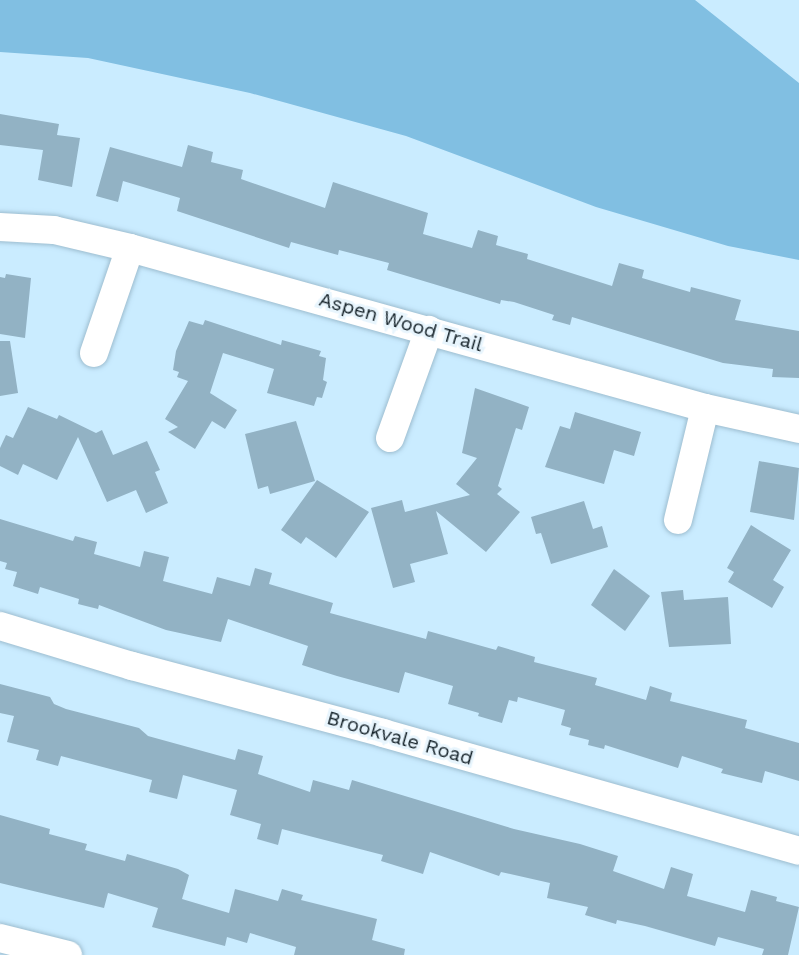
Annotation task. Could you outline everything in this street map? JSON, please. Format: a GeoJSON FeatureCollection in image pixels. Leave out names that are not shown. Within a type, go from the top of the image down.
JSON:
{"type":"FeatureCollection","features":[{"type":"Feature","properties":{"kind":"street","name":"Aspen Wood Trail"},"geometry":{"type":"LineString","coordinates":[[0,226],[54,230],[130,248],[705,408],[799,429]]}},
{"type":"Feature","properties":{"kind":"street"},"geometry":{"type":"LineString","coordinates":[[94,353],[130,248]]}},
{"type":"Feature","properties":{"kind":"street"},"geometry":{"type":"LineString","coordinates":[[390,438],[429,330]]}},
{"type":"Feature","properties":{"kind":"street"},"geometry":{"type":"LineString","coordinates":[[678,520],[705,408]]}},
{"type":"Feature","properties":{"kind":"street","name":"Brookvale Road"},"geometry":{"type":"LineString","coordinates":[[0,626],[132,666],[383,733],[799,851]]}},
{"type":"Feature","properties":{"kind":"street"},"geometry":{"type":"LineString","coordinates":[[0,938],[68,955]]}},
{"type":"Feature","properties":{"kind":"shaded area"},"geometry":{"type":"Polygon","coordinates":[[[0,0],[695,0],[799,83],[799,260],[728,246],[596,207],[406,136],[250,93],[88,58],[0,52],[0,0]]]}},
{"type":"Feature","properties":{"kind":"building"},"geometry":{"type":"Polygon","coordinates":[[[0,114],[59,124],[57,135],[80,138],[72,187],[38,180],[43,150],[0,145],[0,114]]]}},
{"type":"Feature","properties":{"kind":"building"},"geometry":{"type":"Polygon","coordinates":[[[188,145],[213,152],[211,162],[243,170],[241,179],[325,208],[333,182],[428,213],[423,234],[472,248],[478,230],[498,236],[496,245],[528,254],[527,259],[612,286],[619,263],[644,270],[642,278],[690,292],[691,287],[741,300],[735,320],[799,331],[799,378],[772,377],[773,369],[723,363],[572,317],[570,325],[552,320],[554,315],[514,302],[501,300],[500,304],[387,270],[389,263],[339,250],[338,255],[291,242],[289,248],[177,211],[180,198],[123,181],[118,202],[96,196],[110,147],[182,167],[188,145]]]}},
{"type":"Feature","properties":{"kind":"building"},"geometry":{"type":"Polygon","coordinates":[[[6,274],[31,278],[25,338],[0,334],[0,277],[5,278],[6,274]]]}},
{"type":"Feature","properties":{"kind":"building"},"geometry":{"type":"Polygon","coordinates":[[[205,320],[281,345],[282,340],[321,351],[319,356],[326,358],[323,380],[327,382],[322,398],[317,397],[314,406],[267,393],[274,369],[223,353],[210,393],[237,410],[225,429],[212,421],[195,449],[168,432],[178,427],[165,419],[188,381],[177,377],[179,372],[173,370],[176,351],[189,321],[203,325],[205,320]]]}},
{"type":"Feature","properties":{"kind":"building"},"geometry":{"type":"Polygon","coordinates":[[[0,341],[10,341],[18,393],[0,396],[0,341]]]}},
{"type":"Feature","properties":{"kind":"building"},"geometry":{"type":"Polygon","coordinates":[[[475,388],[529,407],[522,430],[516,428],[498,486],[502,489],[497,494],[520,512],[486,552],[436,511],[448,554],[410,564],[415,582],[393,588],[371,508],[402,500],[405,512],[470,495],[456,484],[477,458],[462,453],[475,388]]]}},
{"type":"Feature","properties":{"kind":"building"},"geometry":{"type":"Polygon","coordinates":[[[28,407],[57,419],[59,415],[96,433],[102,430],[113,455],[147,441],[160,470],[155,472],[168,503],[146,513],[136,490],[107,502],[78,437],[57,480],[23,464],[18,475],[0,466],[0,448],[6,435],[13,438],[28,407]]]}},
{"type":"Feature","properties":{"kind":"building"},"geometry":{"type":"Polygon","coordinates":[[[575,412],[641,432],[634,456],[614,450],[604,484],[545,467],[560,426],[570,429],[575,412]]]}},
{"type":"Feature","properties":{"kind":"building"},"geometry":{"type":"Polygon","coordinates":[[[296,421],[315,481],[270,494],[268,486],[258,489],[245,434],[296,421]]]}},
{"type":"Feature","properties":{"kind":"building"},"geometry":{"type":"Polygon","coordinates":[[[759,461],[799,468],[794,520],[750,512],[759,461]]]}},
{"type":"Feature","properties":{"kind":"building"},"geometry":{"type":"Polygon","coordinates":[[[317,480],[369,512],[336,558],[306,537],[301,544],[281,530],[317,480]]]}},
{"type":"Feature","properties":{"kind":"building"},"geometry":{"type":"Polygon","coordinates":[[[584,501],[593,529],[602,526],[608,547],[551,564],[541,533],[536,534],[531,517],[584,501]]]}},
{"type":"Feature","properties":{"kind":"building"},"geometry":{"type":"Polygon","coordinates":[[[0,519],[73,541],[75,536],[97,542],[94,554],[140,567],[144,551],[169,557],[163,581],[212,594],[217,577],[250,586],[255,568],[272,573],[269,584],[333,603],[330,613],[426,639],[428,631],[496,650],[498,646],[535,657],[534,662],[597,678],[595,685],[646,700],[650,686],[672,693],[670,701],[747,720],[745,728],[799,743],[799,781],[765,771],[762,783],[721,773],[723,769],[682,756],[678,768],[605,745],[604,749],[588,745],[589,740],[569,735],[571,728],[561,725],[565,710],[518,697],[517,702],[509,700],[502,723],[448,704],[453,686],[405,672],[399,693],[337,676],[302,665],[308,646],[228,619],[221,642],[166,630],[99,605],[98,609],[78,604],[79,599],[40,587],[38,594],[13,586],[17,572],[5,569],[7,563],[0,561],[0,519]]]}},
{"type":"Feature","properties":{"kind":"building"},"geometry":{"type":"Polygon","coordinates":[[[751,525],[791,550],[773,580],[784,587],[772,608],[728,582],[734,572],[727,568],[751,525]]]}},
{"type":"Feature","properties":{"kind":"building"},"geometry":{"type":"Polygon","coordinates":[[[614,569],[650,596],[625,631],[591,605],[614,569]]]}},
{"type":"Feature","properties":{"kind":"building"},"geometry":{"type":"Polygon","coordinates":[[[683,590],[684,600],[728,597],[731,644],[669,647],[661,592],[683,590]]]}},
{"type":"Feature","properties":{"kind":"building"},"geometry":{"type":"Polygon","coordinates":[[[0,684],[50,697],[54,704],[66,709],[139,728],[148,736],[235,760],[238,749],[263,756],[258,774],[310,792],[313,780],[349,790],[352,780],[514,829],[580,844],[618,856],[613,871],[664,889],[671,867],[693,874],[687,896],[745,912],[751,890],[777,897],[776,901],[799,907],[788,955],[762,955],[764,949],[718,937],[715,946],[645,926],[617,920],[616,924],[585,915],[588,907],[547,898],[550,883],[501,872],[499,876],[430,852],[423,874],[381,861],[383,855],[282,829],[278,845],[257,839],[261,824],[230,815],[237,790],[183,775],[177,799],[149,792],[152,780],[61,756],[58,766],[36,760],[39,750],[7,742],[14,716],[0,713],[0,684]]]}},
{"type":"Feature","properties":{"kind":"building"},"geometry":{"type":"Polygon","coordinates":[[[0,815],[50,829],[49,834],[87,844],[85,850],[125,861],[127,854],[178,869],[189,875],[182,899],[229,913],[235,889],[278,901],[282,889],[303,895],[301,900],[377,919],[372,940],[405,949],[404,955],[294,955],[296,947],[250,933],[247,943],[227,937],[225,946],[152,927],[158,908],[108,893],[104,908],[0,883],[0,815]]]}}]}
